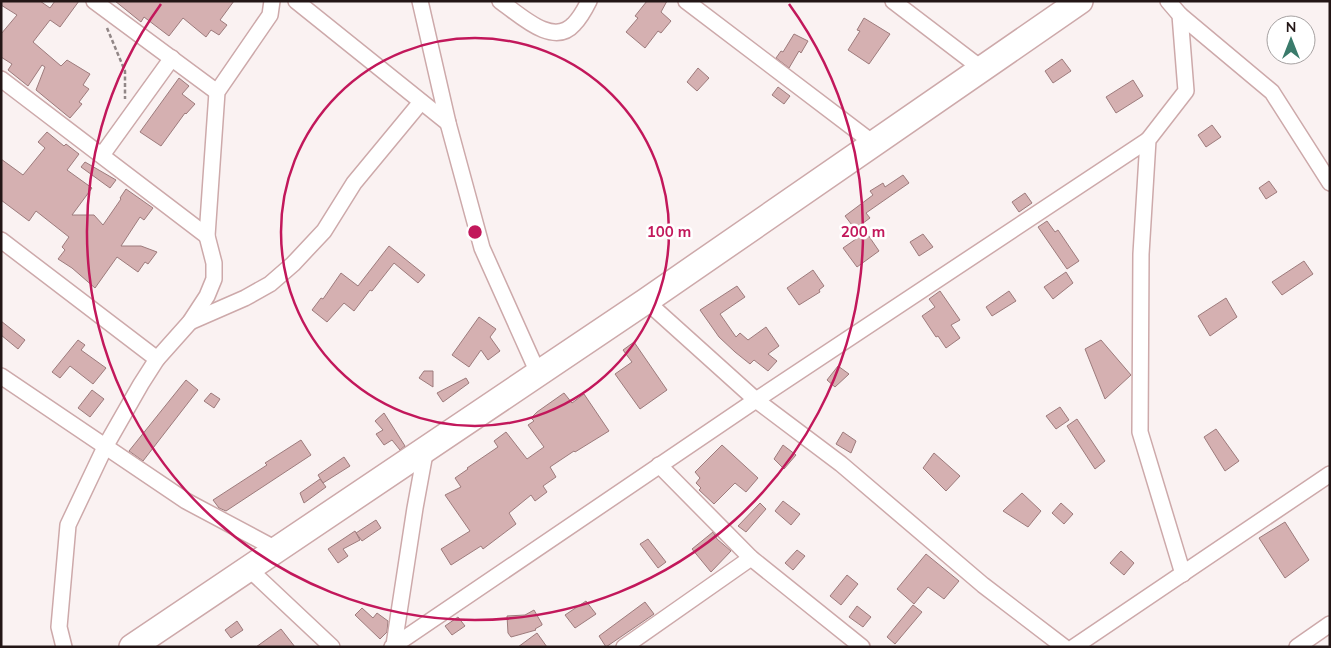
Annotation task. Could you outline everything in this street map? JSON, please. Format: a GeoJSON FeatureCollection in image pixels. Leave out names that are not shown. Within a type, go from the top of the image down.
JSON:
{"type":"FeatureCollection","features":[{"type":"Feature","properties":{"kind":"main road"},"geometry":{"type":"LineString","coordinates":[[132,647],[646,301],[1080,1]]}},
{"type":"Feature","properties":{"kind":"street"},"geometry":{"type":"LineString","coordinates":[[64,647],[59,627],[68,525],[105,447],[141,384],[157,359],[190,322],[207,296],[214,279],[214,263],[208,236],[217,92],[270,15],[272,1]]}},
{"type":"Feature","properties":{"kind":"street"},"geometry":{"type":"LineString","coordinates":[[296,1],[448,123]]}},
{"type":"Feature","properties":{"kind":"street"},"geometry":{"type":"LineString","coordinates":[[420,1],[448,123],[482,248],[538,373]]}},
{"type":"Feature","properties":{"kind":"street"},"geometry":{"type":"LineString","coordinates":[[500,1],[538,28],[551,33],[560,33],[574,25],[589,1]]}},
{"type":"Feature","properties":{"kind":"street"},"geometry":{"type":"LineString","coordinates":[[686,1],[873,143]]}},
{"type":"Feature","properties":{"kind":"street"},"geometry":{"type":"LineString","coordinates":[[893,1],[982,68]]}},
{"type":"Feature","properties":{"kind":"street"},"geometry":{"type":"LineString","coordinates":[[1168,1],[1180,15],[1272,92],[1330,183]]}},
{"type":"Feature","properties":{"kind":"street"},"geometry":{"type":"LineString","coordinates":[[96,2],[217,92]]}},
{"type":"Feature","properties":{"kind":"street"},"geometry":{"type":"LineString","coordinates":[[393,646],[659,465],[1148,140],[1186,91],[1180,15]]}},
{"type":"Feature","properties":{"kind":"street"},"geometry":{"type":"LineString","coordinates":[[102,155],[172,58]]}},
{"type":"Feature","properties":{"kind":"street"},"geometry":{"type":"LineString","coordinates":[[1,79],[208,236]]}},
{"type":"Feature","properties":{"kind":"street"},"geometry":{"type":"LineString","coordinates":[[190,322],[270,284],[293,264],[324,231],[354,183],[421,102]]}},
{"type":"Feature","properties":{"kind":"street"},"geometry":{"type":"LineString","coordinates":[[1148,140],[1141,254],[1140,432],[1182,574]]}},
{"type":"Feature","properties":{"kind":"street"},"geometry":{"type":"LineString","coordinates":[[1,240],[157,359]]}},
{"type":"Feature","properties":{"kind":"street"},"geometry":{"type":"LineString","coordinates":[[646,301],[756,400],[840,464],[983,585],[1064,647]]}},
{"type":"Feature","properties":{"kind":"street"},"geometry":{"type":"LineString","coordinates":[[1,376],[186,501],[278,550]]}},
{"type":"Feature","properties":{"kind":"street"},"geometry":{"type":"LineString","coordinates":[[393,646],[426,448]]}},
{"type":"Feature","properties":{"kind":"street"},"geometry":{"type":"LineString","coordinates":[[659,465],[751,558],[862,647]]}},
{"type":"Feature","properties":{"kind":"street"},"geometry":{"type":"LineString","coordinates":[[1074,647],[1330,474]]}},
{"type":"Feature","properties":{"kind":"street"},"geometry":{"type":"LineString","coordinates":[[624,647],[751,558]]}},
{"type":"Feature","properties":{"kind":"street"},"geometry":{"type":"LineString","coordinates":[[249,569],[332,647]]}},
{"type":"Feature","properties":{"kind":"street"},"geometry":{"type":"LineString","coordinates":[[1297,647],[1330,624]]}},
{"type":"Feature","properties":{"kind":"path"},"geometry":{"type":"LineString","coordinates":[[96,2],[125,71],[124,108]]}},
{"type":"Feature","properties":{"kind":"building"},"geometry":{"type":"Polygon","coordinates":[[[1,1],[40,1],[50,8],[55,1],[79,1],[60,27],[50,20],[33,42],[61,66],[67,60],[90,74],[83,85],[89,89],[79,102],[82,104],[70,118],[36,90],[45,67],[42,65],[28,86],[8,70],[12,64],[1,57],[1,34],[17,15],[1,5],[1,1]]]}},
{"type":"Feature","properties":{"kind":"building"},"geometry":{"type":"Polygon","coordinates":[[[115,1],[234,1],[220,20],[227,25],[219,35],[211,30],[206,37],[183,18],[169,36],[144,17],[141,22],[115,1]]]}},
{"type":"Feature","properties":{"kind":"building"},"geometry":{"type":"Polygon","coordinates":[[[647,1],[667,1],[661,12],[671,21],[661,33],[658,31],[645,48],[626,32],[638,18],[635,16],[647,1]]]}},
{"type":"Feature","properties":{"kind":"building"},"geometry":{"type":"Polygon","coordinates":[[[864,18],[890,34],[869,64],[848,50],[860,31],[857,30],[864,18]]]}},
{"type":"Feature","properties":{"kind":"building"},"geometry":{"type":"Polygon","coordinates":[[[794,34],[808,41],[801,53],[799,51],[789,68],[776,58],[781,51],[783,52],[794,34]]]}},
{"type":"Feature","properties":{"kind":"building"},"geometry":{"type":"Polygon","coordinates":[[[1062,59],[1071,71],[1053,83],[1045,71],[1062,59]]]}},
{"type":"Feature","properties":{"kind":"building"},"geometry":{"type":"Polygon","coordinates":[[[698,68],[709,78],[697,91],[687,82],[698,68]]]}},
{"type":"Feature","properties":{"kind":"building"},"geometry":{"type":"Polygon","coordinates":[[[179,78],[189,86],[182,94],[195,104],[185,113],[161,146],[140,132],[179,78]]]}},
{"type":"Feature","properties":{"kind":"building"},"geometry":{"type":"Polygon","coordinates":[[[1133,80],[1143,96],[1116,113],[1106,97],[1133,80]]]}},
{"type":"Feature","properties":{"kind":"building"},"geometry":{"type":"Polygon","coordinates":[[[778,87],[790,96],[784,104],[772,95],[778,87]]]}},
{"type":"Feature","properties":{"kind":"building"},"geometry":{"type":"Polygon","coordinates":[[[1212,125],[1221,137],[1206,147],[1198,135],[1212,125]]]}},
{"type":"Feature","properties":{"kind":"building"},"geometry":{"type":"Polygon","coordinates":[[[47,132],[64,146],[66,144],[79,154],[67,170],[92,188],[72,215],[94,215],[103,225],[126,189],[153,208],[144,220],[140,217],[121,246],[141,246],[157,252],[148,264],[145,262],[138,272],[117,257],[95,288],[72,268],[58,259],[65,250],[62,247],[69,237],[36,211],[29,221],[1,200],[1,159],[23,175],[45,148],[38,142],[47,132]]]}},
{"type":"Feature","properties":{"kind":"building"},"geometry":{"type":"Polygon","coordinates":[[[85,162],[116,180],[110,188],[81,167],[85,162]]]}},
{"type":"Feature","properties":{"kind":"building"},"geometry":{"type":"Polygon","coordinates":[[[903,175],[909,183],[866,213],[870,218],[855,229],[845,216],[873,195],[870,191],[883,183],[885,187],[903,175]]]}},
{"type":"Feature","properties":{"kind":"building"},"geometry":{"type":"Polygon","coordinates":[[[1269,181],[1277,192],[1266,199],[1259,188],[1269,181]]]}},
{"type":"Feature","properties":{"kind":"building"},"geometry":{"type":"Polygon","coordinates":[[[1025,193],[1032,203],[1019,212],[1012,202],[1025,193]]]}},
{"type":"Feature","properties":{"kind":"building"},"geometry":{"type":"Polygon","coordinates":[[[1047,221],[1055,232],[1058,230],[1079,261],[1067,269],[1038,227],[1047,221]]]}},
{"type":"Feature","properties":{"kind":"building"},"geometry":{"type":"Polygon","coordinates":[[[866,232],[879,251],[857,267],[843,248],[866,232]]]}},
{"type":"Feature","properties":{"kind":"building"},"geometry":{"type":"Polygon","coordinates":[[[923,234],[933,247],[919,256],[910,242],[923,234]]]}},
{"type":"Feature","properties":{"kind":"building"},"geometry":{"type":"Polygon","coordinates":[[[389,246],[425,275],[418,283],[394,263],[354,311],[344,303],[327,322],[312,310],[321,298],[323,299],[341,273],[358,286],[389,246]]]}},
{"type":"Feature","properties":{"kind":"building"},"geometry":{"type":"Polygon","coordinates":[[[1304,261],[1313,274],[1282,295],[1272,282],[1304,261]]]}},
{"type":"Feature","properties":{"kind":"building"},"geometry":{"type":"Polygon","coordinates":[[[813,270],[824,286],[819,290],[820,292],[799,305],[787,288],[813,270]]]}},
{"type":"Feature","properties":{"kind":"building"},"geometry":{"type":"Polygon","coordinates":[[[1066,272],[1073,283],[1053,299],[1044,287],[1066,272]]]}},
{"type":"Feature","properties":{"kind":"building"},"geometry":{"type":"Polygon","coordinates":[[[737,286],[745,297],[720,314],[736,337],[740,333],[748,340],[766,327],[779,346],[768,354],[777,361],[768,371],[754,360],[750,364],[735,352],[719,337],[700,310],[737,286]]]}},
{"type":"Feature","properties":{"kind":"building"},"geometry":{"type":"Polygon","coordinates":[[[940,291],[960,320],[951,325],[960,338],[946,348],[922,316],[935,307],[929,299],[940,291]]]}},
{"type":"Feature","properties":{"kind":"building"},"geometry":{"type":"Polygon","coordinates":[[[1009,291],[1016,301],[992,316],[986,307],[1009,291]]]}},
{"type":"Feature","properties":{"kind":"building"},"geometry":{"type":"Polygon","coordinates":[[[1226,298],[1237,317],[1210,336],[1198,316],[1226,298]]]}},
{"type":"Feature","properties":{"kind":"building"},"geometry":{"type":"Polygon","coordinates":[[[479,317],[496,329],[490,337],[500,351],[488,360],[481,350],[469,367],[452,355],[479,317]]]}},
{"type":"Feature","properties":{"kind":"building"},"geometry":{"type":"Polygon","coordinates":[[[1,321],[25,340],[18,349],[1,335],[1,321]]]}},
{"type":"Feature","properties":{"kind":"building"},"geometry":{"type":"Polygon","coordinates":[[[78,340],[85,345],[81,350],[106,368],[93,384],[70,366],[60,378],[52,372],[78,340]]]}},
{"type":"Feature","properties":{"kind":"building"},"geometry":{"type":"Polygon","coordinates":[[[1101,340],[1131,375],[1105,399],[1085,349],[1101,340]]]}},
{"type":"Feature","properties":{"kind":"building"},"geometry":{"type":"Polygon","coordinates":[[[634,342],[667,390],[640,409],[615,374],[632,362],[623,350],[634,342]]]}},
{"type":"Feature","properties":{"kind":"building"},"geometry":{"type":"Polygon","coordinates":[[[838,366],[849,374],[835,387],[827,380],[838,366]]]}},
{"type":"Feature","properties":{"kind":"building"},"geometry":{"type":"Polygon","coordinates":[[[424,371],[433,371],[433,387],[419,378],[424,371]]]}},
{"type":"Feature","properties":{"kind":"building"},"geometry":{"type":"Polygon","coordinates":[[[466,378],[469,383],[443,402],[437,393],[466,378]]]}},
{"type":"Feature","properties":{"kind":"building"},"geometry":{"type":"Polygon","coordinates":[[[186,380],[198,390],[143,461],[129,451],[186,380]]]}},
{"type":"Feature","properties":{"kind":"building"},"geometry":{"type":"Polygon","coordinates":[[[92,390],[104,399],[90,417],[78,408],[92,390]]]}},
{"type":"Feature","properties":{"kind":"building"},"geometry":{"type":"Polygon","coordinates":[[[211,393],[220,399],[214,408],[204,401],[211,393]]]}},
{"type":"Feature","properties":{"kind":"building"},"geometry":{"type":"Polygon","coordinates":[[[564,393],[572,403],[584,394],[609,431],[550,467],[556,477],[543,486],[547,492],[535,501],[531,495],[509,513],[516,524],[483,549],[481,546],[451,565],[441,549],[470,531],[445,495],[461,487],[455,478],[498,447],[494,441],[506,432],[527,459],[544,447],[528,425],[534,421],[531,418],[537,412],[564,393]]]}},
{"type":"Feature","properties":{"kind":"building"},"geometry":{"type":"Polygon","coordinates":[[[1060,407],[1069,420],[1056,429],[1046,416],[1060,407]]]}},
{"type":"Feature","properties":{"kind":"building"},"geometry":{"type":"Polygon","coordinates":[[[384,413],[405,446],[400,450],[392,440],[384,445],[376,434],[383,430],[375,421],[384,413]]]}},
{"type":"Feature","properties":{"kind":"building"},"geometry":{"type":"Polygon","coordinates":[[[1077,419],[1105,461],[1095,469],[1067,426],[1077,419]]]}},
{"type":"Feature","properties":{"kind":"building"},"geometry":{"type":"Polygon","coordinates":[[[1216,429],[1239,461],[1225,471],[1204,437],[1216,429]]]}},
{"type":"Feature","properties":{"kind":"building"},"geometry":{"type":"Polygon","coordinates":[[[843,432],[856,441],[851,453],[836,444],[843,432]]]}},
{"type":"Feature","properties":{"kind":"building"},"geometry":{"type":"Polygon","coordinates":[[[301,440],[311,455],[226,511],[219,508],[213,500],[267,465],[265,463],[301,440]]]}},
{"type":"Feature","properties":{"kind":"building"},"geometry":{"type":"Polygon","coordinates":[[[722,445],[758,478],[746,492],[735,483],[714,504],[699,490],[701,488],[696,483],[700,478],[695,472],[722,445]]]}},
{"type":"Feature","properties":{"kind":"building"},"geometry":{"type":"Polygon","coordinates":[[[783,445],[796,455],[784,469],[774,459],[783,445]]]}},
{"type":"Feature","properties":{"kind":"building"},"geometry":{"type":"Polygon","coordinates":[[[934,453],[960,476],[946,491],[923,468],[934,453]]]}},
{"type":"Feature","properties":{"kind":"building"},"geometry":{"type":"Polygon","coordinates":[[[344,457],[350,466],[323,483],[318,475],[344,457]]]}},
{"type":"Feature","properties":{"kind":"building"},"geometry":{"type":"Polygon","coordinates":[[[320,479],[326,487],[304,503],[300,493],[320,479]]]}},
{"type":"Feature","properties":{"kind":"building"},"geometry":{"type":"Polygon","coordinates":[[[1022,493],[1041,511],[1028,527],[1003,511],[1022,493]]]}},
{"type":"Feature","properties":{"kind":"building"},"geometry":{"type":"Polygon","coordinates":[[[783,501],[800,514],[791,525],[775,511],[783,501]]]}},
{"type":"Feature","properties":{"kind":"building"},"geometry":{"type":"Polygon","coordinates":[[[760,503],[766,509],[746,532],[738,526],[760,503]]]}},
{"type":"Feature","properties":{"kind":"building"},"geometry":{"type":"Polygon","coordinates":[[[1061,503],[1073,514],[1064,524],[1052,513],[1061,503]]]}},
{"type":"Feature","properties":{"kind":"building"},"geometry":{"type":"Polygon","coordinates":[[[376,520],[381,528],[362,541],[356,533],[376,520]]]}},
{"type":"Feature","properties":{"kind":"building"},"geometry":{"type":"Polygon","coordinates":[[[1285,522],[1309,560],[1285,578],[1259,538],[1285,522]]]}},
{"type":"Feature","properties":{"kind":"building"},"geometry":{"type":"Polygon","coordinates":[[[355,531],[360,540],[343,549],[348,556],[338,563],[328,549],[355,531]]]}},
{"type":"Feature","properties":{"kind":"building"},"geometry":{"type":"Polygon","coordinates":[[[713,532],[717,539],[731,551],[711,572],[692,549],[713,532]]]}},
{"type":"Feature","properties":{"kind":"building"},"geometry":{"type":"Polygon","coordinates":[[[648,539],[666,562],[658,568],[640,544],[648,539]]]}},
{"type":"Feature","properties":{"kind":"building"},"geometry":{"type":"Polygon","coordinates":[[[797,550],[805,556],[793,570],[785,563],[797,550]]]}},
{"type":"Feature","properties":{"kind":"building"},"geometry":{"type":"Polygon","coordinates":[[[1121,551],[1134,563],[1124,575],[1110,563],[1121,551]]]}},
{"type":"Feature","properties":{"kind":"building"},"geometry":{"type":"Polygon","coordinates":[[[926,554],[959,581],[944,599],[928,587],[914,604],[897,589],[926,554]]]}},
{"type":"Feature","properties":{"kind":"building"},"geometry":{"type":"Polygon","coordinates":[[[847,575],[858,584],[841,605],[830,596],[847,575]]]}},
{"type":"Feature","properties":{"kind":"building"},"geometry":{"type":"Polygon","coordinates":[[[586,601],[596,614],[575,628],[565,615],[586,601]]]}},
{"type":"Feature","properties":{"kind":"building"},"geometry":{"type":"Polygon","coordinates":[[[645,602],[654,614],[606,647],[599,636],[645,602]]]}},
{"type":"Feature","properties":{"kind":"building"},"geometry":{"type":"Polygon","coordinates":[[[913,605],[922,612],[895,644],[887,637],[913,605]]]}},
{"type":"Feature","properties":{"kind":"building"},"geometry":{"type":"Polygon","coordinates":[[[857,606],[871,617],[863,627],[849,617],[857,606]]]}},
{"type":"Feature","properties":{"kind":"building"},"geometry":{"type":"Polygon","coordinates":[[[362,608],[373,618],[377,613],[388,621],[387,632],[380,639],[355,615],[362,608]]]}},
{"type":"Feature","properties":{"kind":"building"},"geometry":{"type":"Polygon","coordinates":[[[534,610],[542,625],[536,630],[511,637],[508,633],[507,616],[525,615],[534,610]]]}},
{"type":"Feature","properties":{"kind":"building"},"geometry":{"type":"Polygon","coordinates":[[[458,617],[465,626],[452,635],[445,626],[458,617]]]}},
{"type":"Feature","properties":{"kind":"building"},"geometry":{"type":"Polygon","coordinates":[[[237,621],[243,630],[231,638],[225,630],[237,621]]]}},
{"type":"Feature","properties":{"kind":"building"},"geometry":{"type":"Polygon","coordinates":[[[281,629],[295,647],[256,647],[281,629]]]}},
{"type":"Feature","properties":{"kind":"building"},"geometry":{"type":"Polygon","coordinates":[[[537,633],[547,647],[518,647],[537,633]]]}}]}
